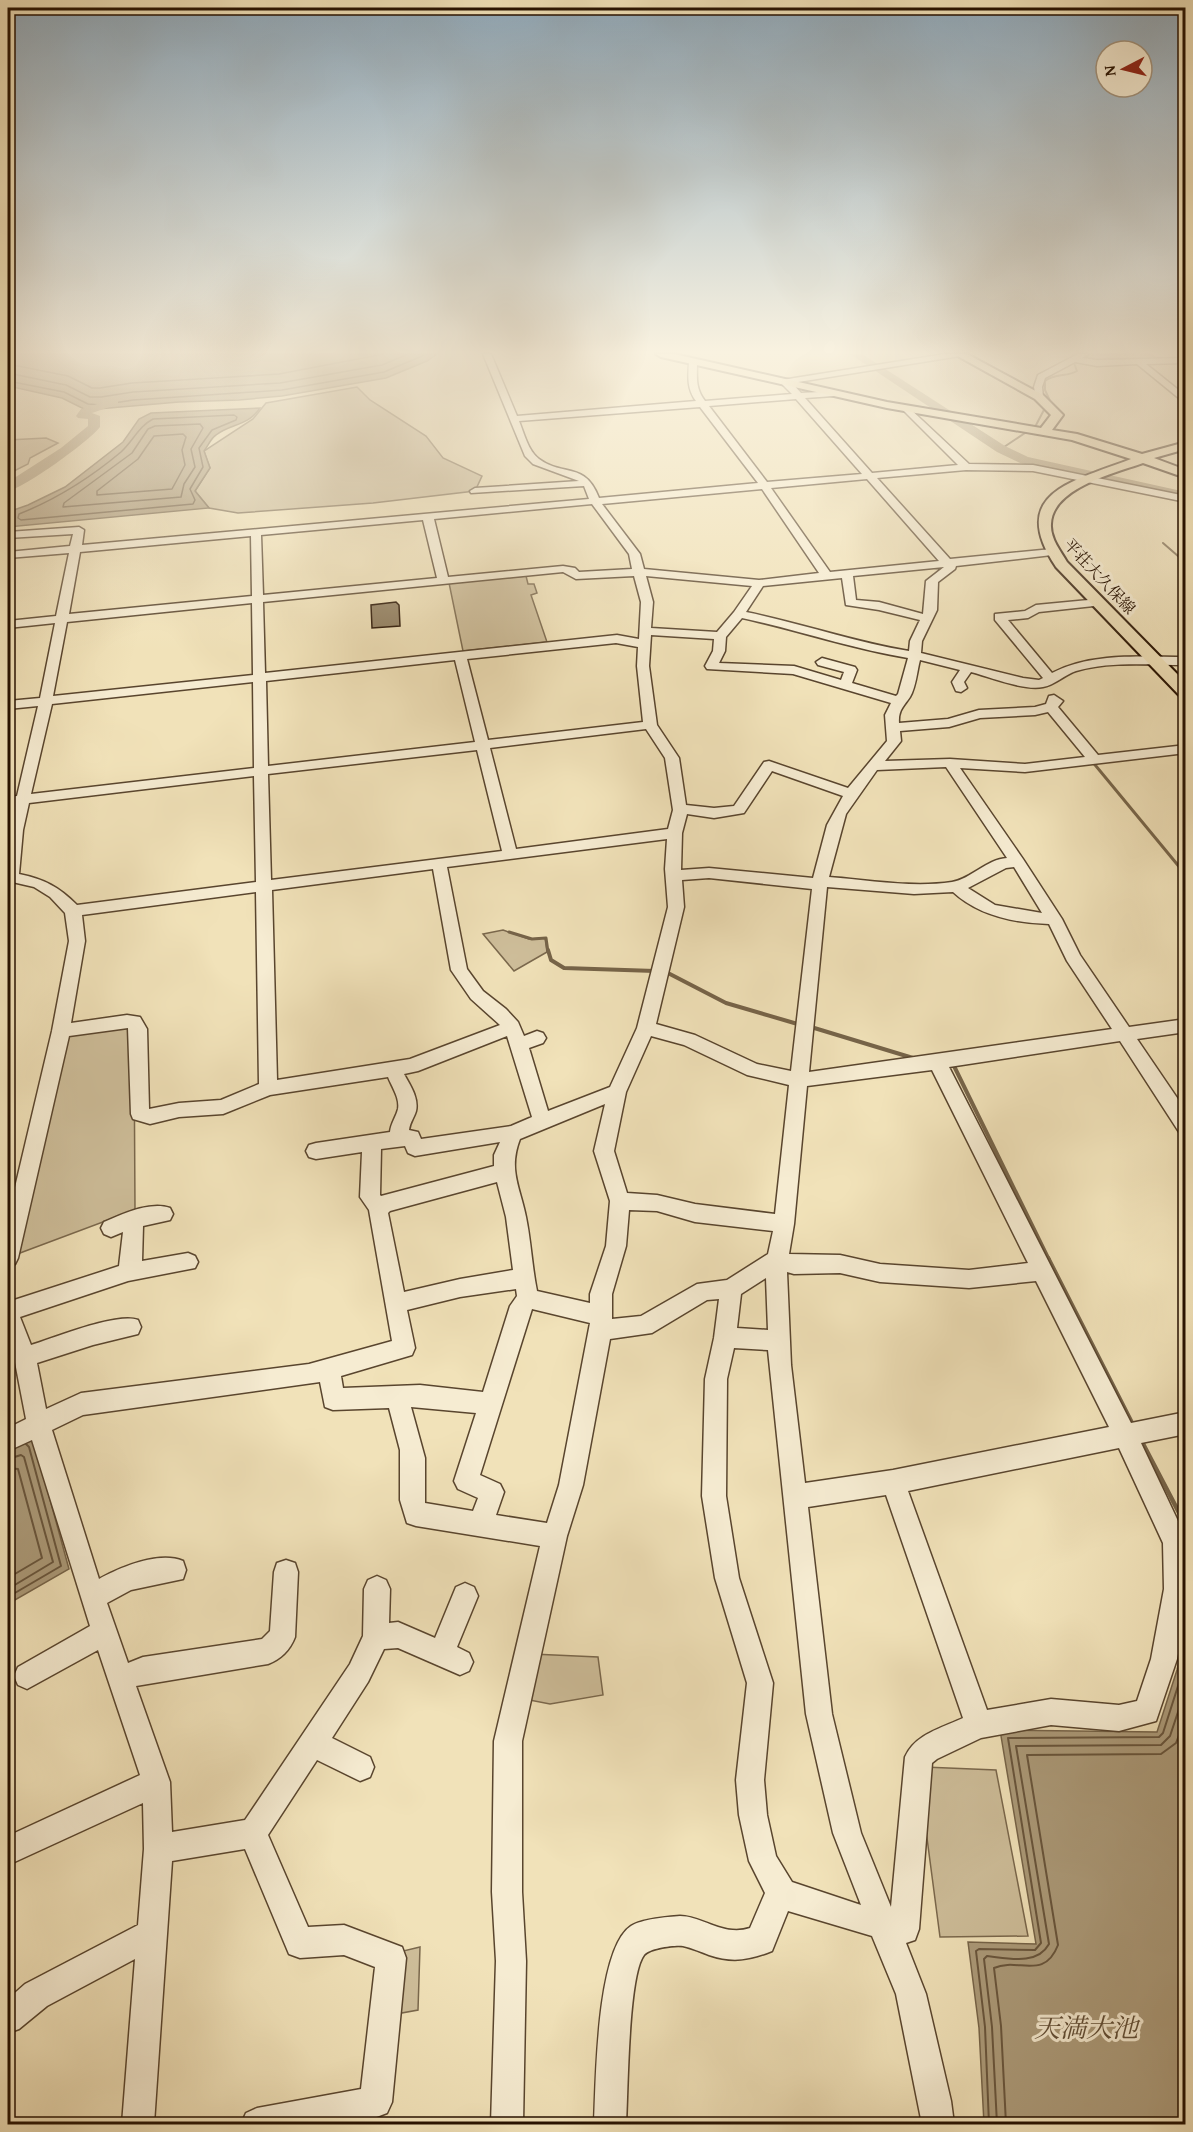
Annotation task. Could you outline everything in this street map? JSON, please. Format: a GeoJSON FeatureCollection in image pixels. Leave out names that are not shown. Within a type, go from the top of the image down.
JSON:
{"type":"FeatureCollection","features":[{"type":"Feature","properties":{"kind":"main road"},"geometry":{"type":"LineString","coordinates":[[1128,453],[1185,474]]}},
{"type":"Feature","properties":{"kind":"main road","name":"平荘大久保線"},"geometry":{"type":"LineString","coordinates":[[1160,453],[1089,478],[1059,495],[1050,505],[1044,518],[1043,533],[1052,552],[1185,693]]}},
{"type":"Feature","properties":{"kind":"street"},"geometry":{"type":"LineString","coordinates":[[507,2124],[511,1961],[507,1892],[508,1741],[555,1536],[571,1485],[600,1322],[601,1294],[616,1246],[620,1201],[604,1150],[617,1092],[646,1028],[676,907],[675,833],[679,808],[672,758],[650,725],[643,666],[647,602],[634,554],[596,502],[590,487],[580,477],[536,462],[528,453]]}},
{"type":"Feature","properties":{"kind":"street"},"geometry":{"type":"LineString","coordinates":[[741,453],[827,576]]}},
{"type":"Feature","properties":{"kind":"street"},"geometry":{"type":"LineString","coordinates":[[848,453],[951,567],[932,581],[930,610],[916,641],[915,656],[904,696],[898,701],[892,715],[894,741],[837,816],[820,883],[781,1248],[776,1260],[779,1340],[819,1714],[847,1833],[910,1994],[938,2124]]}},
{"type":"Feature","properties":{"kind":"street"},"geometry":{"type":"LineString","coordinates":[[952,453],[966,467]]}},
{"type":"Feature","properties":{"kind":"street"},"geometry":{"type":"LineString","coordinates":[[8,555],[966,467],[1033,468],[1185,499]]}},
{"type":"Feature","properties":{"kind":"street"},"geometry":{"type":"LineString","coordinates":[[475,491],[586,483]]}},
{"type":"Feature","properties":{"kind":"street"},"geometry":{"type":"LineString","coordinates":[[428,517],[443,581]]}},
{"type":"Feature","properties":{"kind":"street"},"geometry":{"type":"LineString","coordinates":[[8,535],[79,530],[24,800],[12,830],[9,879],[49,887],[72,911],[77,941],[61,1031],[8,1258]]}},
{"type":"Feature","properties":{"kind":"street"},"geometry":{"type":"LineString","coordinates":[[256,532],[268,1088]]}},
{"type":"Feature","properties":{"kind":"street"},"geometry":{"type":"LineString","coordinates":[[8,624],[563,569],[571,570],[576,576],[640,572],[759,583],[1052,552]]}},
{"type":"Feature","properties":{"kind":"street"},"geometry":{"type":"LineString","coordinates":[[847,573],[850,603],[879,606],[927,618]]}},
{"type":"Feature","properties":{"kind":"street"},"geometry":{"type":"LineString","coordinates":[[759,583],[740,614],[720,636],[719,651],[711,666],[782,668],[898,701]]}},
{"type":"Feature","properties":{"kind":"street"},"geometry":{"type":"LineString","coordinates":[[894,727],[949,723],[979,714],[1035,711],[1051,707],[1056,701],[1046,681],[999,617],[1028,614],[1036,609],[1099,603]]}},
{"type":"Feature","properties":{"kind":"street"},"geometry":{"type":"LineString","coordinates":[[740,614],[796,626],[870,648],[915,656],[1023,682],[1046,681],[1069,669],[1086,665],[1185,662]]}},
{"type":"Feature","properties":{"kind":"street"},"geometry":{"type":"LineString","coordinates":[[8,705],[617,639],[628,643],[644,637],[720,636]]}},
{"type":"Feature","properties":{"kind":"street"},"geometry":{"type":"LineString","coordinates":[[460,655],[510,854]]}},
{"type":"Feature","properties":{"kind":"street"},"geometry":{"type":"LineString","coordinates":[[822,662],[852,670],[845,685]]}},
{"type":"Feature","properties":{"kind":"street"},"geometry":{"type":"LineString","coordinates":[[961,688],[958,682],[968,668]]}},
{"type":"Feature","properties":{"kind":"street"},"geometry":{"type":"LineString","coordinates":[[1051,707],[1095,760]]}},
{"type":"Feature","properties":{"kind":"street"},"geometry":{"type":"LineString","coordinates":[[8,801],[650,725]]}},
{"type":"Feature","properties":{"kind":"street"},"geometry":{"type":"LineString","coordinates":[[875,766],[950,763],[1025,768],[1185,749]]}},
{"type":"Feature","properties":{"kind":"street"},"geometry":{"type":"LineString","coordinates":[[950,763],[1018,862],[1054,919],[1073,957],[1185,1127]]}},
{"type":"Feature","properties":{"kind":"street"},"geometry":{"type":"LineString","coordinates":[[679,808],[714,813],[739,810],[769,765],[852,794]]}},
{"type":"Feature","properties":{"kind":"street"},"geometry":{"type":"LineString","coordinates":[[72,911],[675,833]]}},
{"type":"Feature","properties":{"kind":"street"},"geometry":{"type":"LineString","coordinates":[[674,876],[709,873],[914,889],[957,887],[1003,863],[1018,862]]}},
{"type":"Feature","properties":{"kind":"street"},"geometry":{"type":"LineString","coordinates":[[440,863],[459,970],[477,995],[500,1013],[523,1036],[542,1120]]}},
{"type":"Feature","properties":{"kind":"street"},"geometry":{"type":"LineString","coordinates":[[957,887],[980,905],[1015,916],[1054,919]]}},
{"type":"Feature","properties":{"kind":"street"},"geometry":{"type":"LineString","coordinates":[[61,1031],[127,1021],[134,1022],[138,1029],[140,1114],[150,1117],[179,1110],[223,1107],[268,1088],[412,1066],[523,1036]]}},
{"type":"Feature","properties":{"kind":"street"},"geometry":{"type":"LineString","coordinates":[[646,1028],[689,1040],[753,1071],[798,1080],[1185,1025]]}},
{"type":"Feature","properties":{"kind":"street"},"geometry":{"type":"LineString","coordinates":[[730,1289],[725,1338],[716,1379],[714,1496],[727,1578],[760,1683],[750,1780],[753,1815],[763,1861],[782,1894],[884,1928],[904,1929],[919,1757],[927,1749],[979,1725],[1052,1712],[1119,1718],[1147,1713],[1164,1659],[1177,1589],[1174,1542],[1125,1435],[937,1062]]}},
{"type":"Feature","properties":{"kind":"street"},"geometry":{"type":"LineString","coordinates":[[393,1069],[407,1098],[407,1111],[401,1121],[399,1138]]}},
{"type":"Feature","properties":{"kind":"street"},"geometry":{"type":"LineString","coordinates":[[316,1151],[399,1138],[411,1137],[415,1148],[506,1133],[512,1134],[542,1120],[617,1092]]}},
{"type":"Feature","properties":{"kind":"street"},"geometry":{"type":"LineString","coordinates":[[481,1524],[492,1492],[466,1481],[526,1288],[516,1217],[504,1172],[504,1155],[512,1134]]}},
{"type":"Feature","properties":{"kind":"street"},"geometry":{"type":"LineString","coordinates":[[372,1143],[370,1197],[380,1209]]}},
{"type":"Feature","properties":{"kind":"street"},"geometry":{"type":"LineString","coordinates":[[8,1440],[81,1404],[279,1379],[329,1369],[404,1347],[378,1213],[380,1209],[383,1204],[504,1172]]}},
{"type":"Feature","properties":{"kind":"street"},"geometry":{"type":"LineString","coordinates":[[620,1201],[657,1203],[695,1213],[783,1224]]}},
{"type":"Feature","properties":{"kind":"street"},"geometry":{"type":"LineString","coordinates":[[111,1228],[134,1219],[163,1214]]}},
{"type":"Feature","properties":{"kind":"street"},"geometry":{"type":"LineString","coordinates":[[128,1272],[132,1258],[134,1219]]}},
{"type":"Feature","properties":{"kind":"street"},"geometry":{"type":"LineString","coordinates":[[396,1303],[460,1288],[526,1288],[600,1322],[644,1326],[704,1291],[730,1289],[776,1260],[794,1264],[840,1264],[880,1273],[969,1279],[1042,1271]]}},
{"type":"Feature","properties":{"kind":"street"},"geometry":{"type":"LineString","coordinates":[[138,2124],[158,1849],[156,1782],[93,1598],[38,1424],[25,1357],[8,1313],[128,1272],[188,1262]]}},
{"type":"Feature","properties":{"kind":"street"},"geometry":{"type":"LineString","coordinates":[[25,1357],[93,1335],[130,1328]]}},
{"type":"Feature","properties":{"kind":"street"},"geometry":{"type":"LineString","coordinates":[[725,1338],[779,1340]]}},
{"type":"Feature","properties":{"kind":"street"},"geometry":{"type":"LineString","coordinates":[[329,1369],[333,1399],[420,1396],[491,1404]]}},
{"type":"Feature","properties":{"kind":"street"},"geometry":{"type":"LineString","coordinates":[[396,1398],[406,1420],[413,1459],[412,1505],[416,1514],[555,1536]]}},
{"type":"Feature","properties":{"kind":"street"},"geometry":{"type":"LineString","coordinates":[[794,1497],[893,1482],[1185,1423]]}},
{"type":"Feature","properties":{"kind":"street"},"geometry":{"type":"LineString","coordinates":[[893,1482],[979,1725]]}},
{"type":"Feature","properties":{"kind":"street"},"geometry":{"type":"LineString","coordinates":[[93,1598],[107,1586],[151,1572],[174,1570]]}},
{"type":"Feature","properties":{"kind":"street"},"geometry":{"type":"LineString","coordinates":[[121,1679],[143,1670],[268,1651],[282,1637],[280,1585]]}},
{"type":"Feature","properties":{"kind":"street"},"geometry":{"type":"LineString","coordinates":[[158,1849],[253,1833],[359,1673],[376,1637],[376,1589]]}},
{"type":"Feature","properties":{"kind":"street"},"geometry":{"type":"LineString","coordinates":[[376,1637],[398,1635],[451,1658],[465,1596]]}},
{"type":"Feature","properties":{"kind":"street"},"geometry":{"type":"LineString","coordinates":[[27,1676],[105,1632]]}},
{"type":"Feature","properties":{"kind":"street"},"geometry":{"type":"LineString","coordinates":[[313,1743],[360,1767]]}},
{"type":"Feature","properties":{"kind":"street"},"geometry":{"type":"LineString","coordinates":[[8,1851],[156,1782]]}},
{"type":"Feature","properties":{"kind":"street"},"geometry":{"type":"LineString","coordinates":[[253,1833],[300,1943],[344,1940],[391,1958],[376,2102],[319,2119],[257,2124]]}},
{"type":"Feature","properties":{"kind":"street"},"geometry":{"type":"LineString","coordinates":[[610,2124],[617,2000],[629,1949],[641,1937],[682,1931],[715,1942],[742,1946],[761,1940],[773,1906],[782,1894]]}},
{"type":"Feature","properties":{"kind":"street"},"geometry":{"type":"LineString","coordinates":[[8,2018],[36,1995],[152,1934]]}},
{"type":"Feature","properties":{"kind":"shaded area"},"geometry":{"type":"Polygon","coordinates":[[[8,453],[38,453],[30,458],[28,464],[8,474],[8,453]]]}},
{"type":"Feature","properties":{"kind":"shaded area"},"geometry":{"type":"Polygon","coordinates":[[[205,453],[440,453],[443,458],[482,476],[475,491],[373,503],[238,513],[209,508],[195,491],[210,468],[205,453]]]}},
{"type":"Feature","properties":{"kind":"shaded area"},"geometry":{"type":"Polygon","coordinates":[[[526,576],[528,584],[534,584],[537,593],[531,595],[547,642],[463,651],[449,583],[526,576]]]}},
{"type":"Feature","properties":{"kind":"shaded area"},"geometry":{"type":"Polygon","coordinates":[[[503,930],[529,939],[545,938],[547,952],[514,971],[483,934],[503,930]]]}},
{"type":"Feature","properties":{"kind":"shaded area"},"geometry":{"type":"Polygon","coordinates":[[[125,1024],[134,1034],[135,1210],[12,1256],[63,1033],[125,1024]]]}},
{"type":"Feature","properties":{"kind":"shaded area"},"geometry":{"type":"Polygon","coordinates":[[[532,1654],[598,1657],[603,1695],[550,1704],[519,1698],[532,1654]]]}},
{"type":"Feature","properties":{"kind":"shaded area"},"geometry":{"type":"Polygon","coordinates":[[[924,1767],[996,1770],[1028,1936],[940,1937],[922,1800],[924,1767]]]}},
{"type":"Feature","properties":{"kind":"shaded area"},"geometry":{"type":"Polygon","coordinates":[[[420,1947],[418,2010],[396,2014],[403,1951],[420,1947]]]}},
{"type":"Feature","properties":{"kind":"water"},"geometry":{"type":"Polygon","coordinates":[[[108,453],[205,453],[210,468],[195,491],[209,508],[8,527],[8,512],[65,487],[108,453]]]}},
{"type":"Feature","properties":{"kind":"water"},"geometry":{"type":"Polygon","coordinates":[[[26,1438],[34,1441],[69,1569],[8,1604],[8,1447],[26,1438]]]}},
{"type":"Feature","properties":{"kind":"water","name":"天満大池"},"geometry":{"type":"Polygon","coordinates":[[[1185,1635],[1185,2124],[984,2124],[979,2028],[968,1942],[1036,1944],[1000,1730],[1157,1732],[1177,1670],[1185,1635]]]}},
{"type":"Feature","properties":{"kind":"building"},"geometry":{"type":"Polygon","coordinates":[[[396,602],[399,605],[400,626],[372,628],[371,605],[396,602]]]}},
{"type":"Feature","properties":{"kind":"waterway"},"geometry":{"type":"LineString","coordinates":[[8,487],[61,453]]}},
{"type":"Feature","properties":{"kind":"waterway"},"geometry":{"type":"LineString","coordinates":[[1010,453],[1024,460],[1186,496]]}},
{"type":"Feature","properties":{"kind":"waterway"},"geometry":{"type":"LineString","coordinates":[[1163,543],[1186,563]]}},
{"type":"Feature","properties":{"kind":"waterway"},"geometry":{"type":"LineString","coordinates":[[1091,760],[1186,875]]}},
{"type":"Feature","properties":{"kind":"waterway"},"geometry":{"type":"LineString","coordinates":[[509,932],[532,939],[546,938],[548,952]]}},
{"type":"Feature","properties":{"kind":"waterway"},"geometry":{"type":"LineString","coordinates":[[548,950],[551,960],[564,968],[655,971]]}},
{"type":"Feature","properties":{"kind":"waterway"},"geometry":{"type":"LineString","coordinates":[[666,972],[726,1003],[801,1025]]}},
{"type":"Feature","properties":{"kind":"waterway"},"geometry":{"type":"LineString","coordinates":[[811,1027],[913,1058]]}},
{"type":"Feature","properties":{"kind":"waterway"},"geometry":{"type":"LineString","coordinates":[[954,1066],[1049,1259]]}},
{"type":"Feature","properties":{"kind":"waterway"},"geometry":{"type":"LineString","coordinates":[[1049,1259],[1133,1425]]}},
{"type":"Feature","properties":{"kind":"waterway"},"geometry":{"type":"LineString","coordinates":[[1141,1440],[1186,1526]]}}]}
